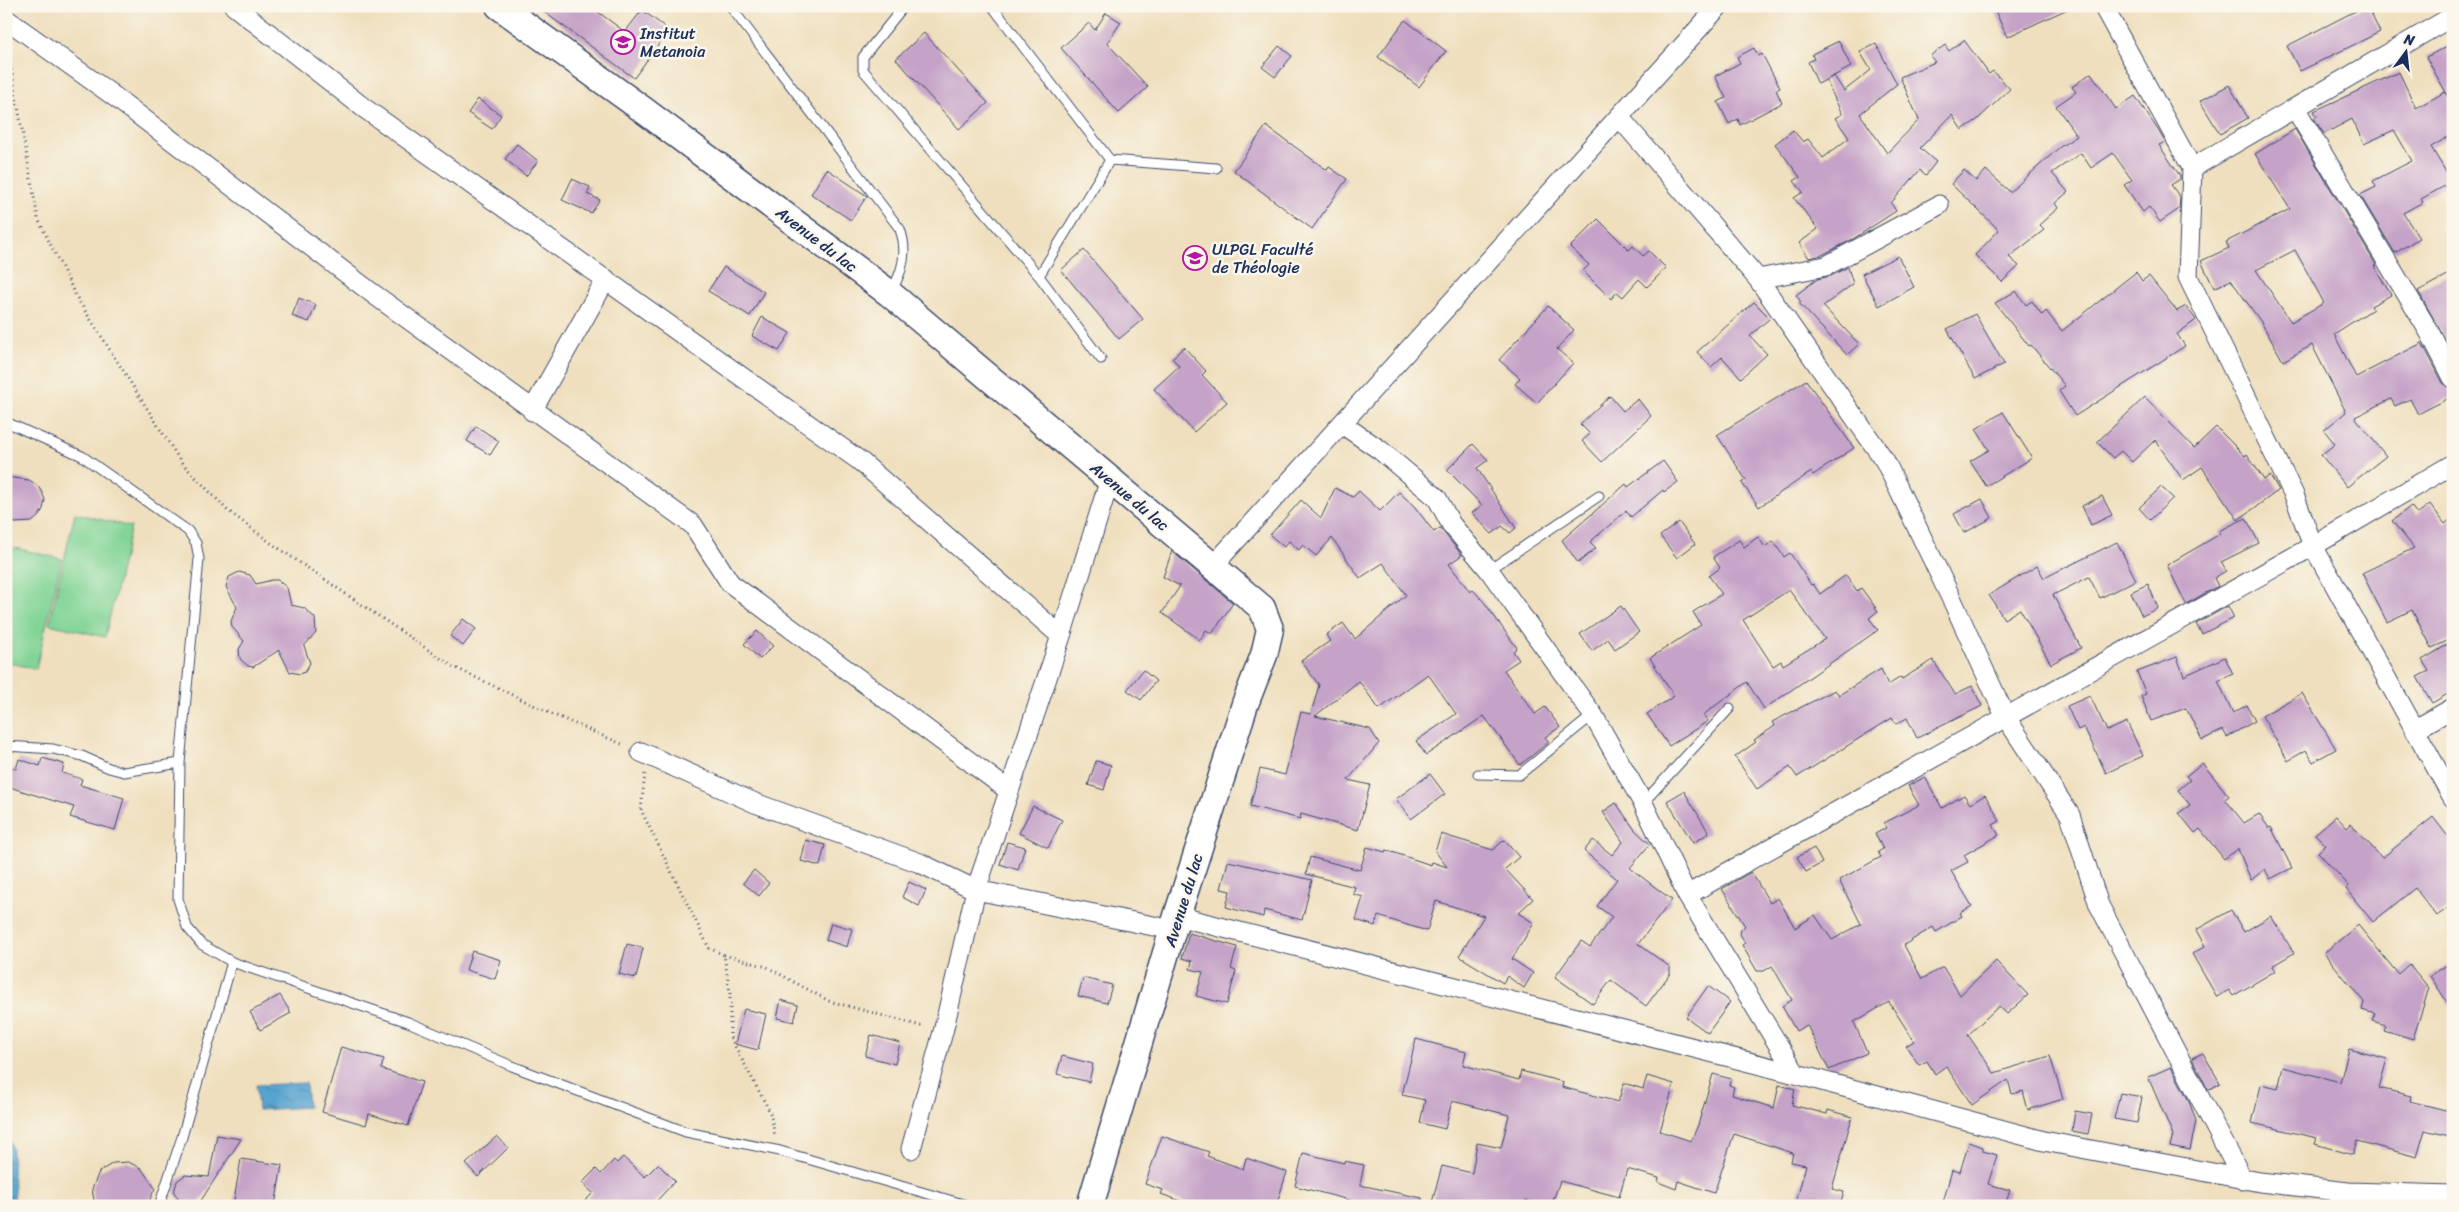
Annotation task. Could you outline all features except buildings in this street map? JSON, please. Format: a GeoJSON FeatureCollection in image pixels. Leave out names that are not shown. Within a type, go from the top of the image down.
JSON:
{"type":"FeatureCollection","features":[{"type":"Feature","properties":{"kind":"main road","name":"Avenue du lac"},"geometry":{"type":"LineString","coordinates":[[499,6],[642,109],[889,293],[1262,608],[1270,629],[1264,655],[1245,704],[1175,923],[1090,1206]]}},
{"type":"Feature","properties":{"kind":"street"},"geometry":{"type":"LineString","coordinates":[[234,6],[364,108],[860,461],[1061,636]]}},
{"type":"Feature","properties":{"kind":"street"},"geometry":{"type":"LineString","coordinates":[[1214,566],[1720,6]]}},
{"type":"Feature","properties":{"kind":"street"},"geometry":{"type":"LineString","coordinates":[[2103,6],[2192,168],[2188,276],[2294,495],[2313,546],[2453,798]]}},
{"type":"Feature","properties":{"kind":"street"},"geometry":{"type":"LineString","coordinates":[[2192,168],[2453,16]]}},
{"type":"Feature","properties":{"kind":"street"},"geometry":{"type":"LineString","coordinates":[[6,18],[111,94],[364,287],[532,411],[693,525],[730,583],[1008,790]]}},
{"type":"Feature","properties":{"kind":"street"},"geometry":{"type":"LineString","coordinates":[[2295,108],[2430,333],[2453,378]]}},
{"type":"Feature","properties":{"kind":"street"},"geometry":{"type":"LineString","coordinates":[[1620,118],[1758,279],[1884,461],[2006,716],[2070,815],[2099,905],[2243,1180]]}},
{"type":"Feature","properties":{"kind":"street"},"geometry":{"type":"LineString","coordinates":[[1758,279],[1826,266],[1939,205]]}},
{"type":"Feature","properties":{"kind":"street"},"geometry":{"type":"LineString","coordinates":[[532,411],[606,279]]}},
{"type":"Feature","properties":{"kind":"street"},"geometry":{"type":"LineString","coordinates":[[1342,424],[1380,450],[1437,498],[1451,524],[1489,570],[1593,715],[1643,803],[1687,895],[1796,1074]]}},
{"type":"Feature","properties":{"kind":"street"},"geometry":{"type":"LineString","coordinates":[[1687,895],[2313,546],[2453,464]]}},
{"type":"Feature","properties":{"kind":"street"},"geometry":{"type":"LineString","coordinates":[[911,1149],[943,1032],[976,890],[1061,636],[1110,479]]}},
{"type":"Feature","properties":{"kind":"street"},"geometry":{"type":"LineString","coordinates":[[2414,730],[2453,708]]}},
{"type":"Feature","properties":{"kind":"street"},"geometry":{"type":"LineString","coordinates":[[642,752],[755,803],[920,864],[976,890],[1175,923],[1796,1074],[2044,1140],[2243,1180],[2348,1192],[2453,1195]]}},
{"type":"Feature","properties":{"kind":"lane"},"geometry":{"type":"LineString","coordinates":[[730,6],[900,229],[905,240],[901,275],[889,293]]}},
{"type":"Feature","properties":{"kind":"lane"},"geometry":{"type":"LineString","coordinates":[[904,6],[863,57],[863,70],[1039,276],[1101,359]]}},
{"type":"Feature","properties":{"kind":"lane"},"geometry":{"type":"LineString","coordinates":[[992,6],[1110,160],[1216,168]]}},
{"type":"Feature","properties":{"kind":"lane"},"geometry":{"type":"LineString","coordinates":[[1039,276],[1110,160]]}},
{"type":"Feature","properties":{"kind":"lane"},"geometry":{"type":"LineString","coordinates":[[6,422],[82,456],[188,531],[196,543],[199,559],[180,763],[178,899],[187,927],[201,944],[232,962],[408,1022],[512,1066],[686,1132],[780,1151],[970,1206]]}},
{"type":"Feature","properties":{"kind":"lane"},"geometry":{"type":"LineString","coordinates":[[1489,570],[1599,496]]}},
{"type":"Feature","properties":{"kind":"lane"},"geometry":{"type":"LineString","coordinates":[[1643,803],[1730,708]]}},
{"type":"Feature","properties":{"kind":"lane"},"geometry":{"type":"LineString","coordinates":[[1478,774],[1520,775],[1593,715]]}},
{"type":"Feature","properties":{"kind":"lane"},"geometry":{"type":"LineString","coordinates":[[6,746],[67,752],[82,756],[108,768],[124,772],[180,763]]}},
{"type":"Feature","properties":{"kind":"lane"},"geometry":{"type":"LineString","coordinates":[[159,1206],[182,1137],[232,962]]}},
{"type":"Feature","properties":{"kind":"path"},"geometry":{"type":"LineString","coordinates":[[6,40],[38,219],[77,298],[181,462],[227,510],[452,666],[552,714],[642,752],[645,771],[641,810],[710,948],[724,955],[767,967],[829,1001],[943,1032]]}},
{"type":"Feature","properties":{"kind":"path"},"geometry":{"type":"LineString","coordinates":[[724,955],[730,992],[730,1037],[770,1112],[780,1151]]}},
{"type":"Feature","properties":{"kind":"green space"},"geometry":{"type":"Polygon","coordinates":[[[75,513],[131,527],[105,637],[49,624],[75,513]]]}},
{"type":"Feature","properties":{"kind":"green space"},"geometry":{"type":"Polygon","coordinates":[[[7,546],[62,559],[36,669],[6,662],[7,546]]]}},
{"type":"Feature","properties":{"kind":"water"},"geometry":{"type":"Polygon","coordinates":[[[306,1083],[308,1107],[258,1110],[256,1085],[306,1083]]]}},
{"type":"Feature","properties":{"kind":"water"},"geometry":{"type":"Polygon","coordinates":[[[6,1131],[12,1149],[15,1206],[6,1206],[6,1131]]]}},
{"type":"Feature","properties":{"kind":"place","name":"Institut Metanoia"},"geometry":{"type":"Point","coordinates":[623,42]}},
{"type":"Feature","properties":{"kind":"place","name":"ULPGL Faculté de Théologie"},"geometry":{"type":"Point","coordinates":[1195,258]}}]}
